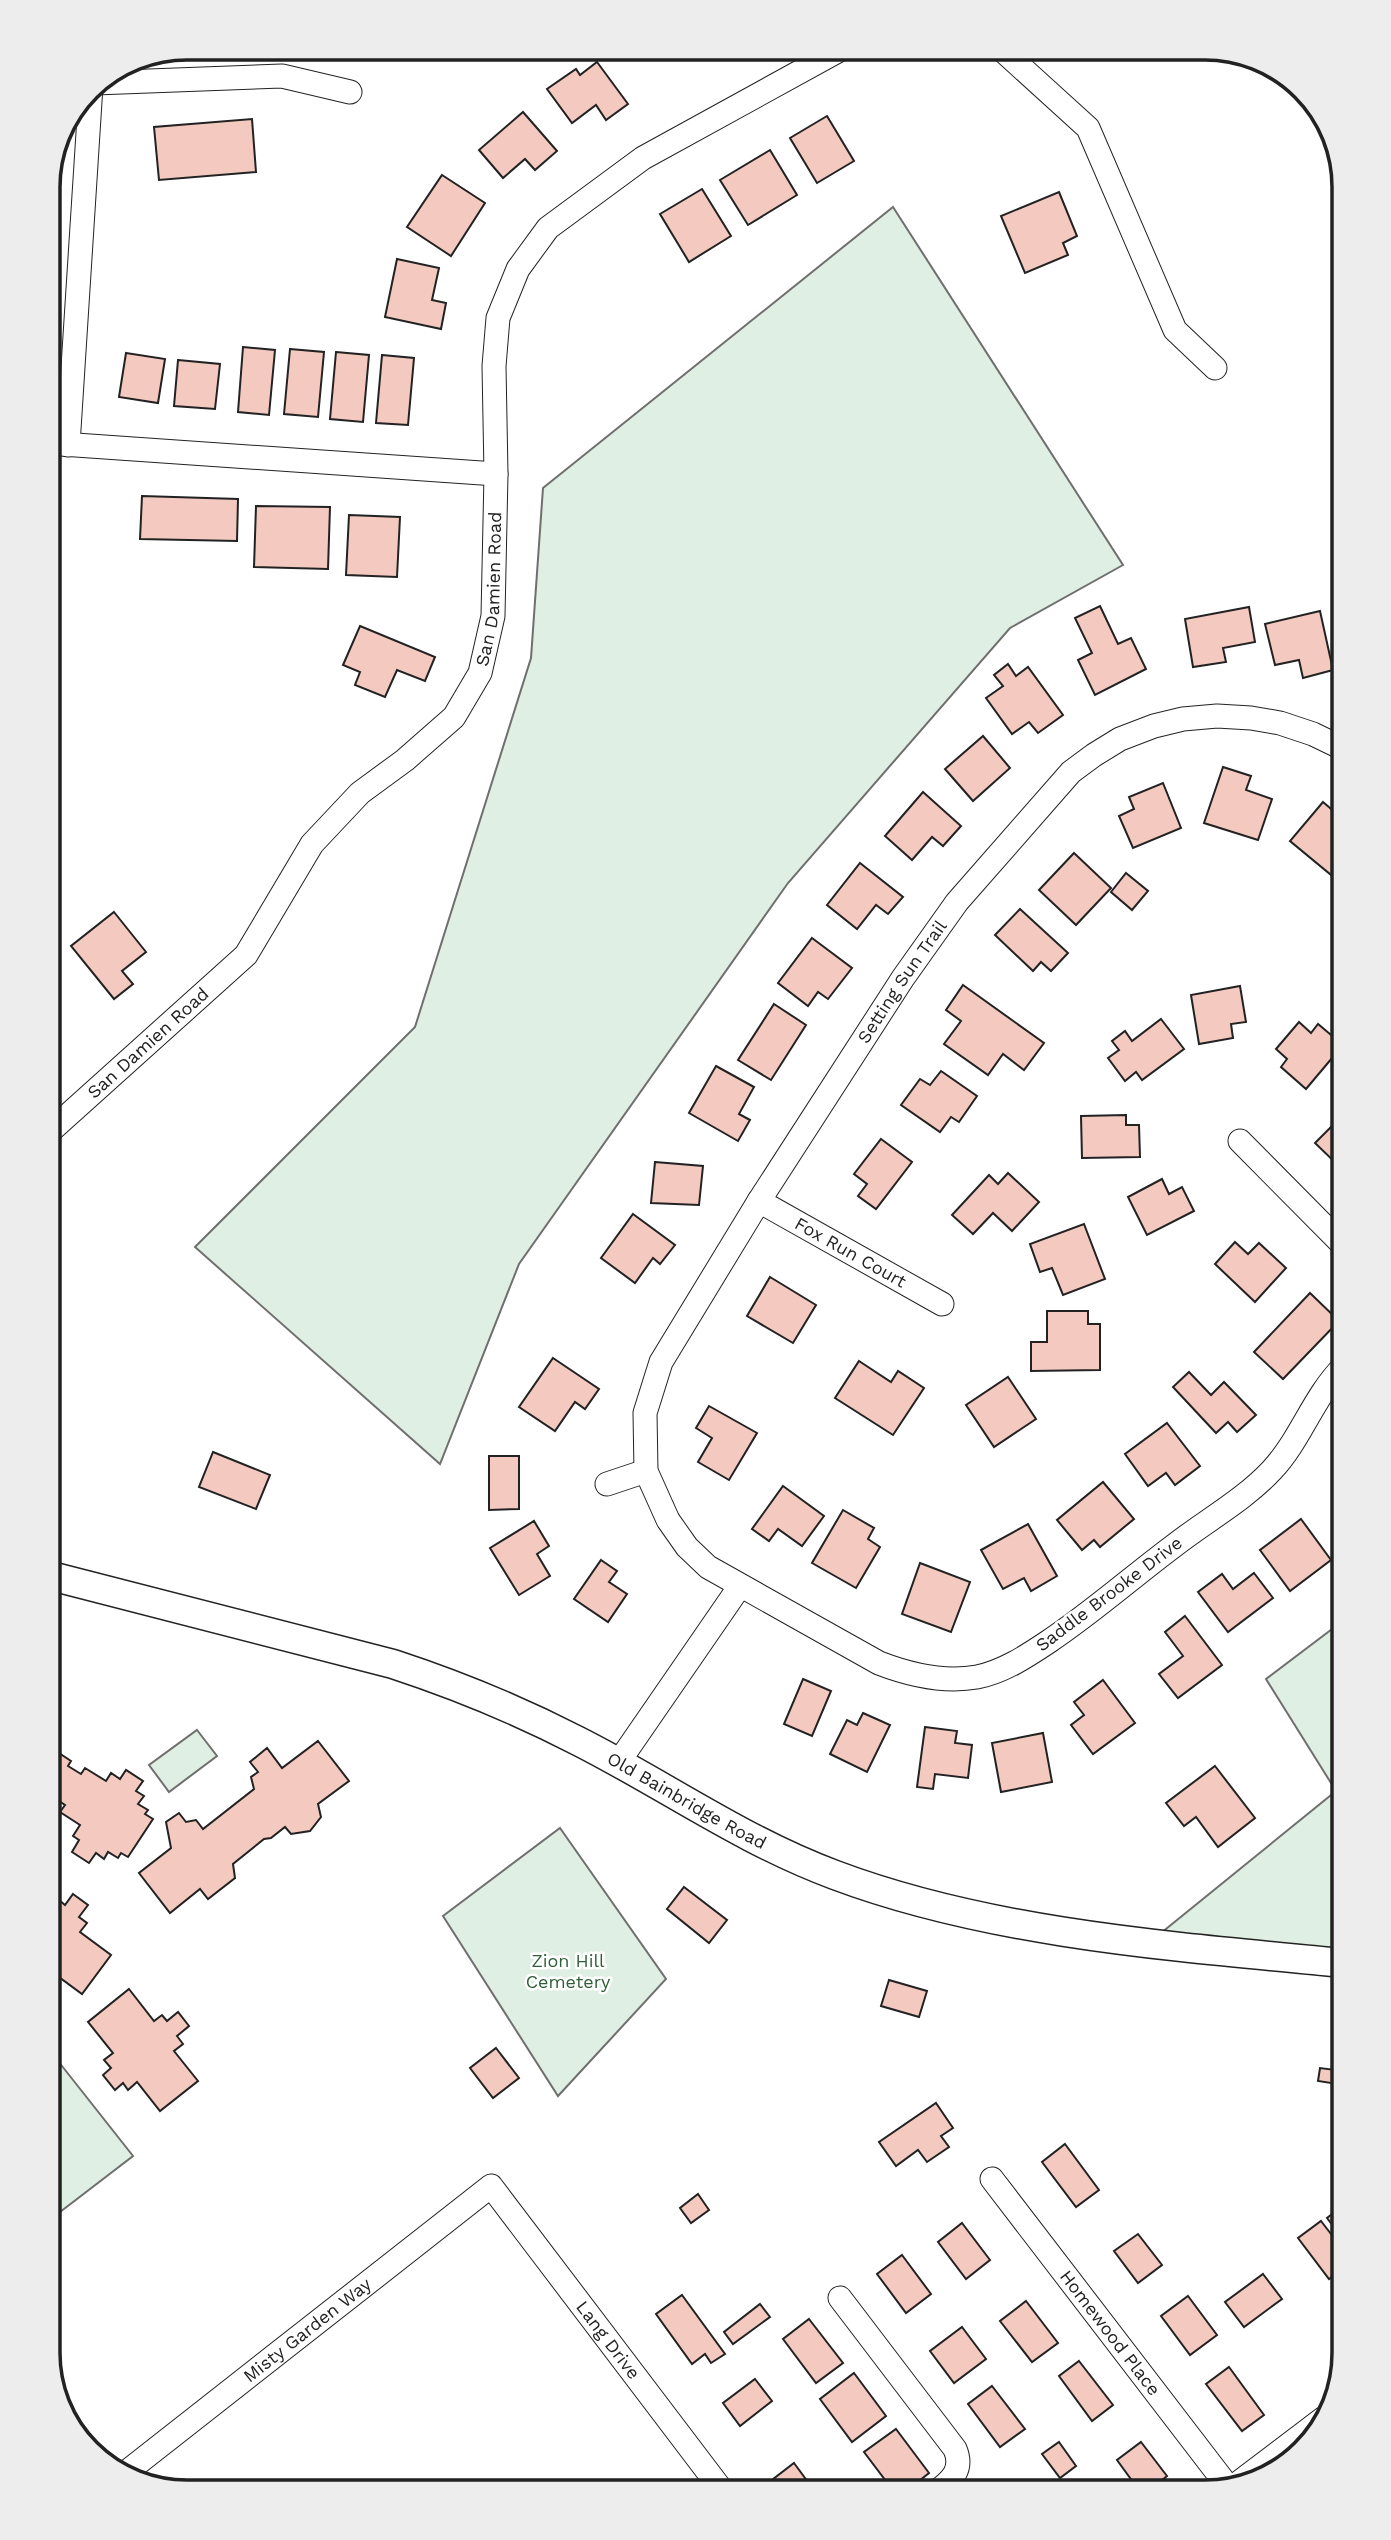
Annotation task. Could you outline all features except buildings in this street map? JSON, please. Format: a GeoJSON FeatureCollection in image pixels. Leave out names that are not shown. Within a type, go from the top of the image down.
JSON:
{"type":"FeatureCollection","features":[{"type":"Feature","properties":{"kind":"main road","name":"Old Bainbridge Road"},"geometry":{"type":"LineString","coordinates":[[60,1578],[393,1664],[446,1681],[501,1703],[580,1742],[719,1822],[777,1851],[892,1895],[959,1912],[1074,1933],[1184,1948],[1332,1962]]}},
{"type":"Feature","properties":{"kind":"street","name":"San Damien Road"},"geometry":{"type":"LineString","coordinates":[[60,1121],[246,955],[312,844],[360,793],[405,760],[454,717],[480,673],[493,616],[496,474],[494,366],[498,318],[518,269],[548,228],[643,158],[821,60]]}},
{"type":"Feature","properties":{"kind":"street"},"geometry":{"type":"LineString","coordinates":[[1013,60],[1088,128],[1175,330],[1214,368]]}},
{"type":"Feature","properties":{"kind":"street"},"geometry":{"type":"LineString","coordinates":[[112,84],[282,76],[350,92]]}},
{"type":"Feature","properties":{"kind":"street"},"geometry":{"type":"LineString","coordinates":[[60,423],[91,103]]}},
{"type":"Feature","properties":{"kind":"street"},"geometry":{"type":"LineString","coordinates":[[60,444],[496,474]]}},
{"type":"Feature","properties":{"kind":"street","name":"Setting Sun Trail"},"geometry":{"type":"LineString","coordinates":[[740,1586],[708,1567],[687,1546],[668,1520],[646,1471],[645,1413],[661,1362],[759,1200],[903,978],[957,902],[1037,809],[1078,766],[1121,739],[1154,726],[1183,719],[1217,716],[1280,723],[1332,742]]}},
{"type":"Feature","properties":{"kind":"street"},"geometry":{"type":"LineString","coordinates":[[1240,1141],[1332,1234]]}},
{"type":"Feature","properties":{"kind":"street","name":"Fox Run Court"},"geometry":{"type":"LineString","coordinates":[[759,1200],[942,1304]]}},
{"type":"Feature","properties":{"kind":"street","name":"Saddle Brooke Drive"},"geometry":{"type":"LineString","coordinates":[[740,1586],[878,1663],[906,1673],[956,1679],[978,1677],[999,1670],[1026,1657],[1082,1619],[1174,1545],[1249,1492],[1272,1471],[1289,1449],[1321,1392],[1332,1380]]}},
{"type":"Feature","properties":{"kind":"street"},"geometry":{"type":"LineString","coordinates":[[607,1483],[646,1471]]}},
{"type":"Feature","properties":{"kind":"street"},"geometry":{"type":"LineString","coordinates":[[618,1763],[740,1586]]}},
{"type":"Feature","properties":{"kind":"street","name":"Homewood Place"},"geometry":{"type":"LineString","coordinates":[[992,2179],[1224,2479]]}},
{"type":"Feature","properties":{"kind":"street","name":"Misty Garden Way"},"geometry":{"type":"LineString","coordinates":[[132,2468],[491,2186]]}},
{"type":"Feature","properties":{"kind":"street","name":"Lang Drive"},"geometry":{"type":"LineString","coordinates":[[491,2186],[714,2480]]}},
{"type":"Feature","properties":{"kind":"street"},"geometry":{"type":"LineString","coordinates":[[840,2298],[955,2449],[959,2459],[952,2480]]}},
{"type":"Feature","properties":{"kind":"street"},"geometry":{"type":"LineString","coordinates":[[1252,2471],[1302,2434]]}},
{"type":"Feature","properties":{"kind":"green space"},"geometry":{"type":"Polygon","coordinates":[[[893,207],[1123,565],[1010,628],[788,883],[519,1264],[440,1464],[195,1247],[415,1027],[531,658],[543,488],[893,207]]]}},
{"type":"Feature","properties":{"kind":"green space"},"geometry":{"type":"Polygon","coordinates":[[[1332,1629],[1332,1785],[1266,1679],[1332,1629]]]}},
{"type":"Feature","properties":{"kind":"green space"},"geometry":{"type":"Polygon","coordinates":[[[197,1730],[217,1756],[169,1792],[149,1765],[197,1730]]]}},
{"type":"Feature","properties":{"kind":"green space"},"geometry":{"type":"Polygon","coordinates":[[[1332,1794],[1332,1951],[1161,1933],[1332,1794]]]}},
{"type":"Feature","properties":{"kind":"green space","name":"Zion Hill Cemetery"},"geometry":{"type":"Polygon","coordinates":[[[560,1828],[666,1979],[558,2096],[443,1916],[560,1828]]]}},
{"type":"Feature","properties":{"kind":"green space"},"geometry":{"type":"Polygon","coordinates":[[[60,2063],[133,2156],[60,2212],[60,2063]]]}}]}
